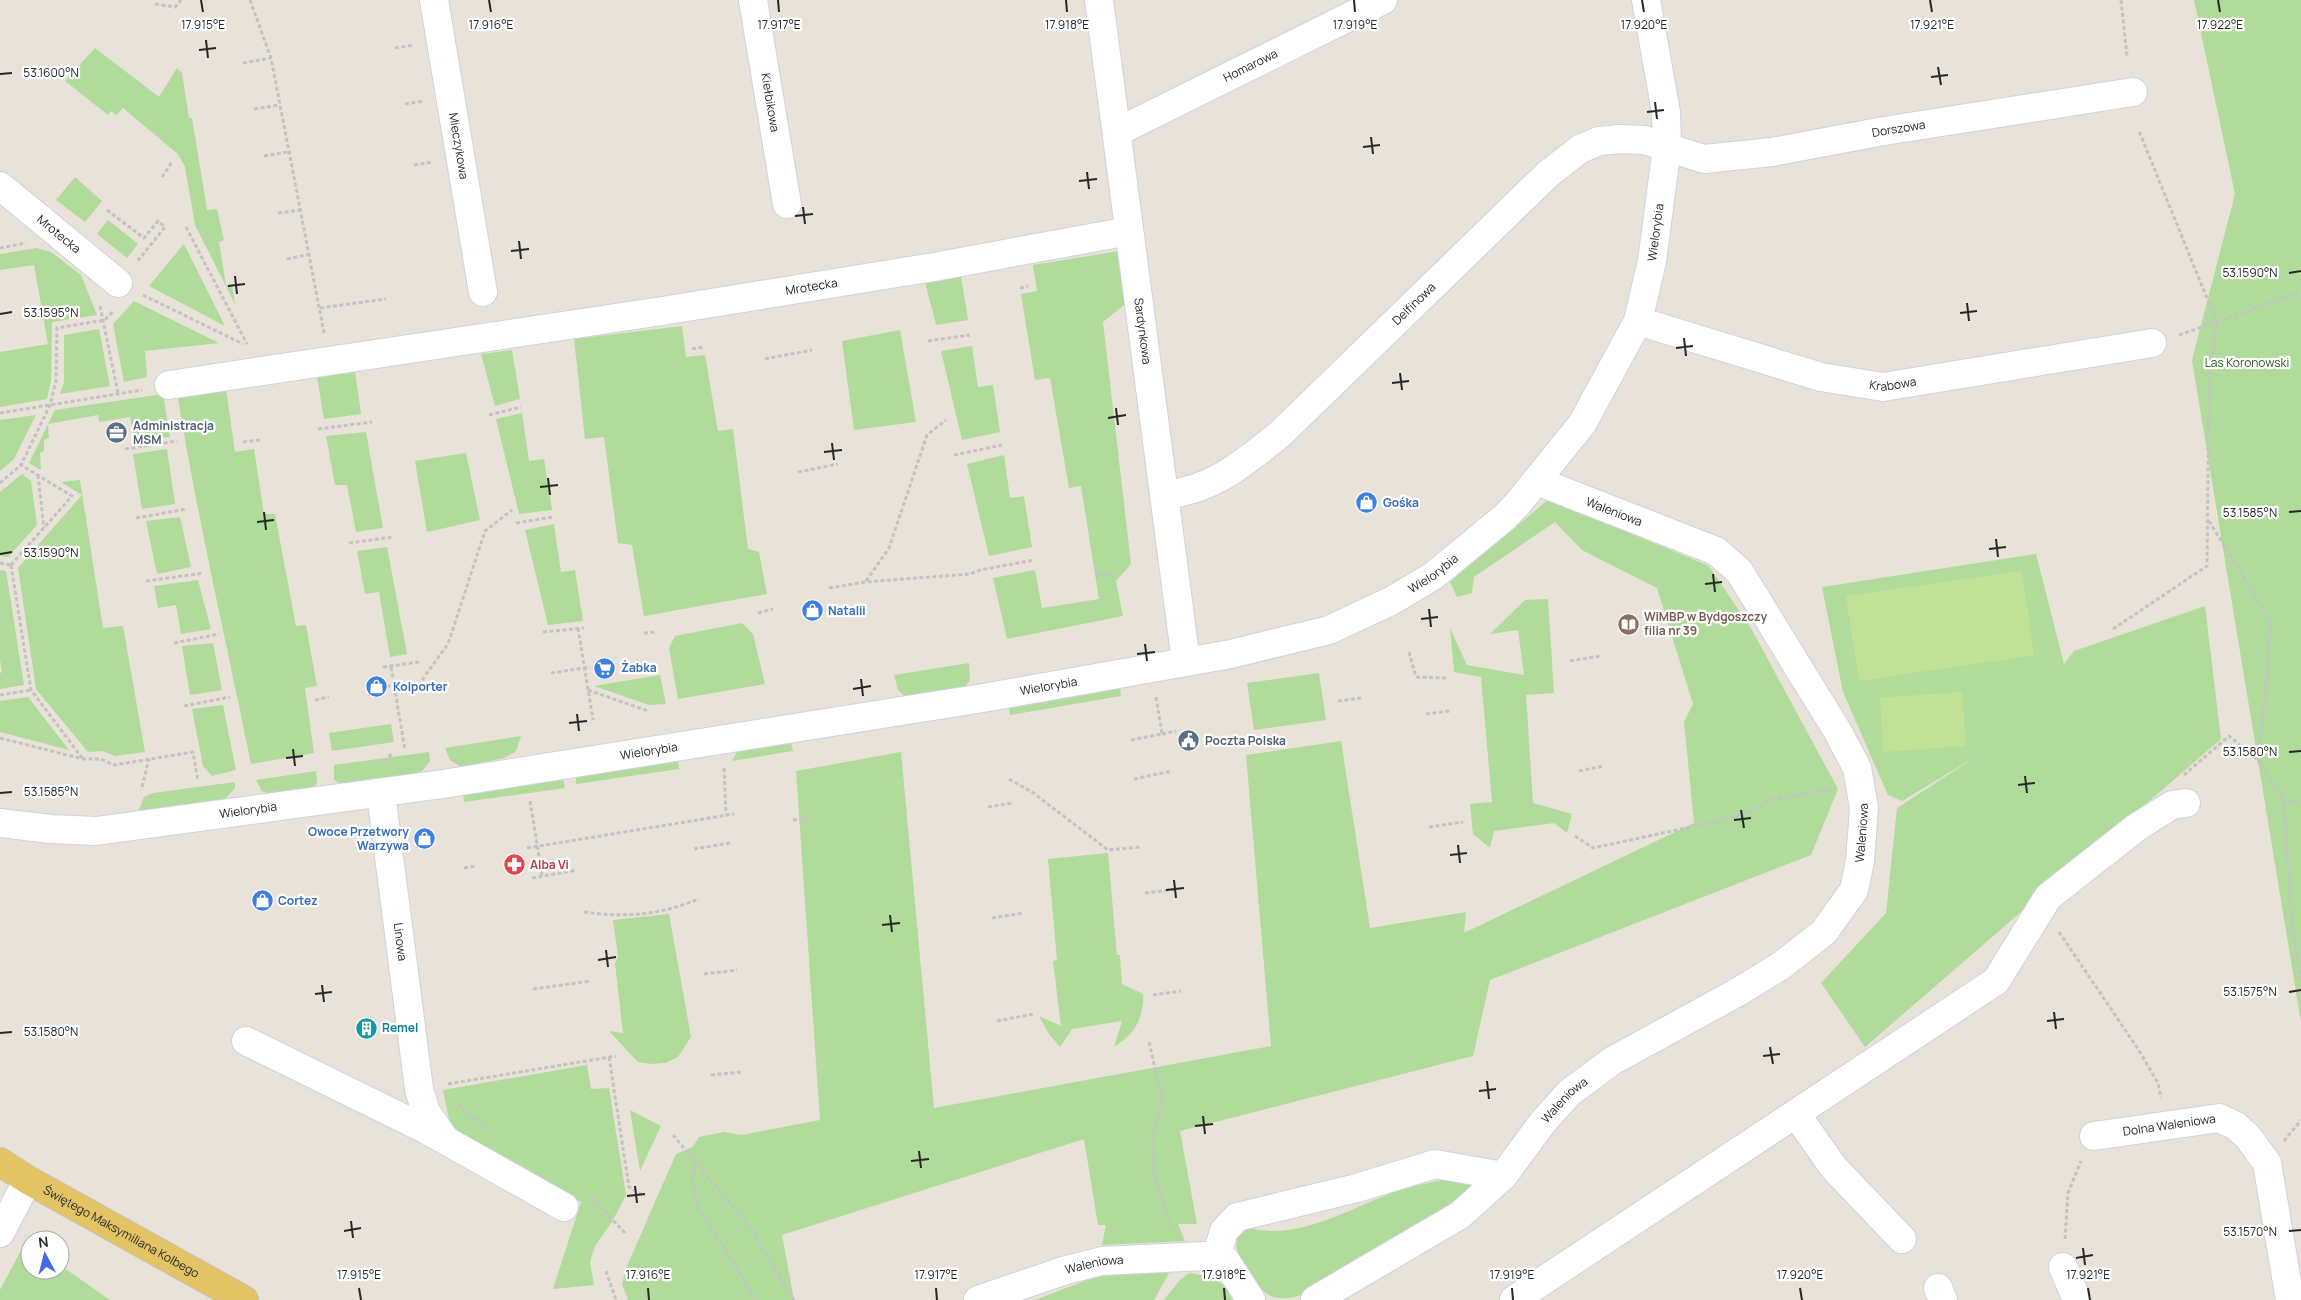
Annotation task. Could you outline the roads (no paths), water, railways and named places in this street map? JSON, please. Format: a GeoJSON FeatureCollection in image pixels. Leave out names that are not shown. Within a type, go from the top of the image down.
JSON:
{"type":"FeatureCollection","features":[{"type":"Feature","properties":{"kind":"main road","name":"Świętego Maksymiliana Kolbego"},"geometry":{"type":"LineString","coordinates":[[0,1162],[28,1180],[244,1300]]}},
{"type":"Feature","properties":{"kind":"street","name":"Mieczykowa"},"geometry":{"type":"LineString","coordinates":[[434,0],[483,292]]}},
{"type":"Feature","properties":{"kind":"street","name":"Kiełbikowa"},"geometry":{"type":"LineString","coordinates":[[754,0],[787,204]]}},
{"type":"Feature","properties":{"kind":"street","name":"Sardynkowa"},"geometry":{"type":"LineString","coordinates":[[1099,0],[1186,662]]}},
{"type":"Feature","properties":{"kind":"street","name":"Homarowa"},"geometry":{"type":"LineString","coordinates":[[1117,132],[1383,0]]}},
{"type":"Feature","properties":{"kind":"street","name":"Wielorybia"},"geometry":{"type":"LineString","coordinates":[[0,823],[50,829],[96,831],[381,794],[983,698],[1250,650],[1329,630],[1391,602],[1433,576],[1505,518],[1582,424],[1638,321],[1652,261],[1667,147],[1666,112],[1646,0]]}},
{"type":"Feature","properties":{"kind":"street","name":"Dorszowa"},"geometry":{"type":"LineString","coordinates":[[1667,147],[1704,160],[1772,152],[1884,131],[2133,92]]}},
{"type":"Feature","properties":{"kind":"street","name":"Delfinowa"},"geometry":{"type":"LineString","coordinates":[[1165,495],[1194,490],[1204,486],[1245,462],[1280,434],[1548,174],[1580,149],[1599,141],[1620,139],[1644,140],[1667,147]]}},
{"type":"Feature","properties":{"kind":"street","name":"Mrotecka"},"geometry":{"type":"LineString","coordinates":[[0,186],[128,287]]}},
{"type":"Feature","properties":{"kind":"street","name":"Mrotecka"},"geometry":{"type":"LineString","coordinates":[[168,385],[912,271],[1129,231]]}},
{"type":"Feature","properties":{"kind":"street","name":"Krabowa"},"geometry":{"type":"LineString","coordinates":[[1638,321],[1821,377],[1882,387],[2152,343]]}},
{"type":"Feature","properties":{"kind":"street","name":"Waleniowa"},"geometry":{"type":"LineString","coordinates":[[1315,1300],[1460,1215],[1503,1176],[1543,1122],[1569,1093],[1589,1076],[1612,1061],[1738,992],[1782,965],[1824,932],[1854,890],[1860,861],[1864,808],[1857,768],[1838,732],[1739,571],[1716,552],[1537,481]]}},
{"type":"Feature","properties":{"kind":"street"},"geometry":{"type":"LineString","coordinates":[[1514,1300],[1996,981],[2048,897],[2136,827],[2172,805],[2183,791]]}},
{"type":"Feature","properties":{"kind":"street","name":"Linowa"},"geometry":{"type":"LineString","coordinates":[[381,794],[431,1086],[426,1112],[446,1141]]}},
{"type":"Feature","properties":{"kind":"street","name":"Linowa"},"geometry":{"type":"LineString","coordinates":[[246,1041],[446,1141],[564,1207]]}},
{"type":"Feature","properties":{"kind":"street","name":"Linowa"},"geometry":{"type":"LineString","coordinates":[[382,1108],[404,1110],[413,1106],[431,1086]]}},
{"type":"Feature","properties":{"kind":"street"},"geometry":{"type":"LineString","coordinates":[[1796,1114],[1834,1168],[1902,1239]]}},
{"type":"Feature","properties":{"kind":"street","name":"Dolna Waleniowa"},"geometry":{"type":"LineString","coordinates":[[2094,1136],[2219,1118],[2236,1126],[2248,1137],[2267,1163],[2290,1300]]}},
{"type":"Feature","properties":{"kind":"street"},"geometry":{"type":"LineString","coordinates":[[1251,1300],[1225,1260],[1216,1258],[1224,1231],[1237,1217],[1357,1188],[1435,1164],[1503,1176]]}},
{"type":"Feature","properties":{"kind":"street"},"geometry":{"type":"LineString","coordinates":[[0,1233],[28,1180]]}},
{"type":"Feature","properties":{"kind":"street","name":"Waleniowa"},"geometry":{"type":"LineString","coordinates":[[978,1300],[1066,1270],[1102,1261],[1206,1256],[1216,1258]]}},
{"type":"Feature","properties":{"kind":"street"},"geometry":{"type":"LineString","coordinates":[[2063,1267],[2077,1300]]}},
{"type":"Feature","properties":{"kind":"place","name":"Administracja MSM"},"geometry":{"type":"Point","coordinates":[117,433]}},
{"type":"Feature","properties":{"kind":"place","name":"Gośka"},"geometry":{"type":"Point","coordinates":[1367,503]}},
{"type":"Feature","properties":{"kind":"place","name":"Natalii"},"geometry":{"type":"Point","coordinates":[812,611]}},
{"type":"Feature","properties":{"kind":"place","name":"WiMBP w Bydgoszczy filia nr 39"},"geometry":{"type":"Point","coordinates":[1628,624]}},
{"type":"Feature","properties":{"kind":"place","name":"Żabka"},"geometry":{"type":"Point","coordinates":[605,668]}},
{"type":"Feature","properties":{"kind":"place","name":"Kolporter"},"geometry":{"type":"Point","coordinates":[377,687]}},
{"type":"Feature","properties":{"kind":"place","name":"Poczta Polska"},"geometry":{"type":"Point","coordinates":[1189,741]}},
{"type":"Feature","properties":{"kind":"place","name":"Owoce Przetwory Warzywa"},"geometry":{"type":"Point","coordinates":[425,839]}},
{"type":"Feature","properties":{"kind":"place","name":"Alba Vi"},"geometry":{"type":"Point","coordinates":[514,865]}},
{"type":"Feature","properties":{"kind":"place","name":"Cortez"},"geometry":{"type":"Point","coordinates":[262,901]}},
{"type":"Feature","properties":{"kind":"place","name":"Remel"},"geometry":{"type":"Point","coordinates":[366,1028]}},
{"type":"Feature","properties":{"kind":"park label","name":"Las Koronowski"},"geometry":{"type":"Point","coordinates":[2247,363]}}]}
